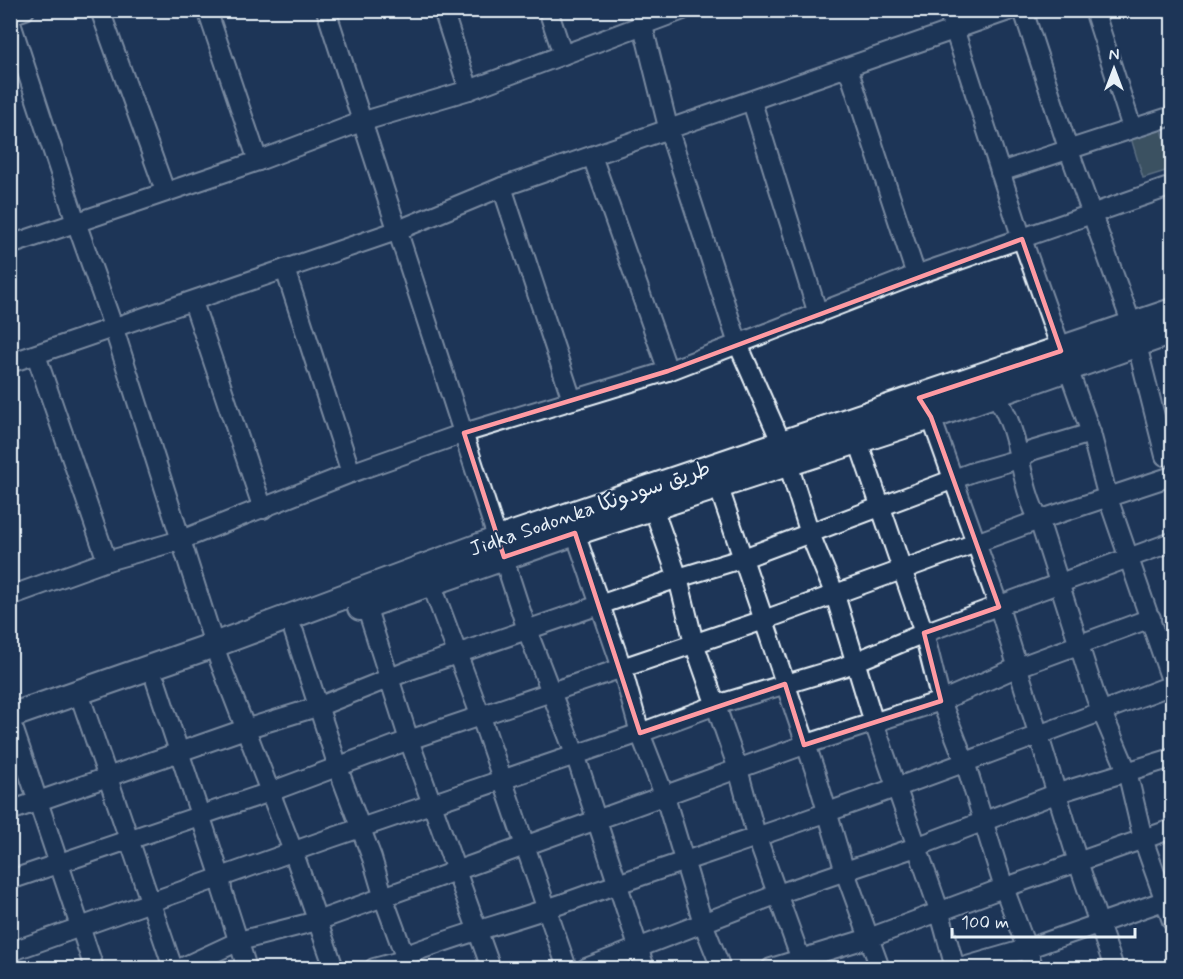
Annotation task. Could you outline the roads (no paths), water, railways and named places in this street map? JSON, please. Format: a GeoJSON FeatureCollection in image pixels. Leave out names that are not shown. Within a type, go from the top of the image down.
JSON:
{"type":"FeatureCollection","features":[{"type":"Feature","properties":{"kind":"main road","name":"Jidka Sodonka طريق سودونكا"},"geometry":{"type":"LineString","coordinates":[[12,726],[501,548],[1064,360],[1135,334],[1173,311]]}},
{"type":"Feature","properties":{"kind":"main road","name":"Jidka Sodonka طريق سودونكا"},"geometry":{"type":"LineString","coordinates":[[1135,334],[1173,332]]}},
{"type":"Feature","properties":{"kind":"main road","name":"Jidka Sodonka طريق سودونكا"},"geometry":{"type":"LineString","coordinates":[[81,700],[156,682],[217,653],[294,632],[431,583],[501,548],[575,532],[650,499],[718,485],[784,454],[858,441],[925,408],[994,394],[1064,360]]}},
{"type":"Feature","properties":{"kind":"street"},"geometry":{"type":"LineString","coordinates":[[10,15],[25,10]]}},
{"type":"Feature","properties":{"kind":"street"},"geometry":{"type":"LineString","coordinates":[[100,10],[165,191]]}},
{"type":"Feature","properties":{"kind":"street"},"geometry":{"type":"LineString","coordinates":[[207,10],[258,161]]}},
{"type":"Feature","properties":{"kind":"street"},"geometry":{"type":"LineString","coordinates":[[326,10],[527,630],[575,754],[645,969]]}},
{"type":"Feature","properties":{"kind":"street"},"geometry":{"type":"LineString","coordinates":[[443,10],[469,90]]}},
{"type":"Feature","properties":{"kind":"street"},"geometry":{"type":"LineString","coordinates":[[548,10],[563,55]]}},
{"type":"Feature","properties":{"kind":"street"},"geometry":{"type":"LineString","coordinates":[[10,244],[258,161],[361,122],[469,90],[563,55],[641,17],[683,10]]}},
{"type":"Feature","properties":{"kind":"street"},"geometry":{"type":"LineString","coordinates":[[374,969],[400,961],[406,962],[475,930],[898,787],[1040,736],[1173,684],[1107,498],[1091,433],[1022,239],[948,10]]}},
{"type":"Feature","properties":{"kind":"street"},"geometry":{"type":"LineString","coordinates":[[10,363],[396,231],[502,187],[669,131],[1011,10]]}},
{"type":"Feature","properties":{"kind":"street"},"geometry":{"type":"LineString","coordinates":[[1023,10],[1068,148],[1094,214],[1135,334],[1165,456]]}},
{"type":"Feature","properties":{"kind":"street"},"geometry":{"type":"LineString","coordinates":[[1094,10],[1132,128]]}},
{"type":"Feature","properties":{"kind":"street"},"geometry":{"type":"LineString","coordinates":[[641,17],[669,131],[738,344],[784,454],[810,534],[835,595],[874,723],[919,846],[955,969]]}},
{"type":"Feature","properties":{"kind":"street"},"geometry":{"type":"LineString","coordinates":[[10,20],[76,222],[114,328],[217,653],[293,851],[334,969]]}},
{"type":"Feature","properties":{"kind":"street"},"geometry":{"type":"LineString","coordinates":[[848,68],[915,275]]}},
{"type":"Feature","properties":{"kind":"street"},"geometry":{"type":"LineString","coordinates":[[752,102],[818,314]]}},
{"type":"Feature","properties":{"kind":"street"},"geometry":{"type":"LineString","coordinates":[[1000,172],[1068,148],[1173,116]]}},
{"type":"Feature","properties":{"kind":"street"},"geometry":{"type":"LineString","coordinates":[[592,156],[668,371]]}},
{"type":"Feature","properties":{"kind":"street"},"geometry":{"type":"LineString","coordinates":[[11,594],[107,561],[181,540],[351,473],[464,433],[668,371],[915,275],[1173,186]]}},
{"type":"Feature","properties":{"kind":"street"},"geometry":{"type":"LineString","coordinates":[[502,187],[572,400]]}},
{"type":"Feature","properties":{"kind":"street"},"geometry":{"type":"LineString","coordinates":[[285,269],[351,473]]}},
{"type":"Feature","properties":{"kind":"street"},"geometry":{"type":"LineString","coordinates":[[193,302],[263,509]]}},
{"type":"Feature","properties":{"kind":"street"},"geometry":{"type":"LineString","coordinates":[[36,355],[107,561]]}},
{"type":"Feature","properties":{"kind":"street"},"geometry":{"type":"LineString","coordinates":[[994,394],[1006,414],[1033,509],[1039,520],[1078,646],[1127,771],[1143,839],[1169,899],[1173,921]]}},
{"type":"Feature","properties":{"kind":"street"},"geometry":{"type":"LineString","coordinates":[[925,408],[954,480],[999,607],[1078,862],[1114,969]]}},
{"type":"Feature","properties":{"kind":"street"},"geometry":{"type":"LineString","coordinates":[[10,811],[105,776],[320,706],[391,678],[527,630],[678,578],[741,559],[999,463],[1019,459],[1031,451],[1091,433]]}},
{"type":"Feature","properties":{"kind":"street"},"geometry":{"type":"LineString","coordinates":[[858,441],[924,633],[941,701],[965,762],[1004,888],[1034,969]]}},
{"type":"Feature","properties":{"kind":"street"},"geometry":{"type":"LineString","coordinates":[[10,880],[270,792],[409,740],[764,620],[1039,520],[1173,476]]}},
{"type":"Feature","properties":{"kind":"street"},"geometry":{"type":"LineString","coordinates":[[718,485],[845,872],[880,969]]}},
{"type":"Feature","properties":{"kind":"street"},"geometry":{"type":"LineString","coordinates":[[650,499],[678,578],[694,643],[738,769],[756,835],[802,964]]}},
{"type":"Feature","properties":{"kind":"street"},"geometry":{"type":"LineString","coordinates":[[575,532],[622,668],[640,733],[665,797],[703,923],[721,969]]}},
{"type":"Feature","properties":{"kind":"street"},"geometry":{"type":"LineString","coordinates":[[13,955],[80,928],[293,851],[716,705],[843,667],[924,633],[1173,542]]}},
{"type":"Feature","properties":{"kind":"street"},"geometry":{"type":"LineString","coordinates":[[431,583],[456,656],[481,717],[567,969]]}},
{"type":"Feature","properties":{"kind":"street"},"geometry":{"type":"LineString","coordinates":[[366,606],[391,678],[409,740],[458,869],[475,930],[491,969]]}},
{"type":"Feature","properties":{"kind":"street"},"geometry":{"type":"LineString","coordinates":[[181,969],[239,941],[317,921],[383,895],[665,797],[804,745],[941,701],[1018,667],[1151,618]]}},
{"type":"Feature","properties":{"kind":"street"},"geometry":{"type":"LineString","coordinates":[[294,632],[406,962]]}},
{"type":"Feature","properties":{"kind":"street"},"geometry":{"type":"LineString","coordinates":[[156,682],[221,878],[222,890],[247,969]]}},
{"type":"Feature","properties":{"kind":"street"},"geometry":{"type":"LineString","coordinates":[[81,700],[105,776],[173,969]]}},
{"type":"Feature","properties":{"kind":"street"},"geometry":{"type":"LineString","coordinates":[[12,726],[94,969]]}},
{"type":"Feature","properties":{"kind":"street"},"geometry":{"type":"LineString","coordinates":[[586,969],[778,894],[919,846],[1058,793],[1173,758]]}},
{"type":"Feature","properties":{"kind":"street"},"geometry":{"type":"LineString","coordinates":[[771,969],[802,964],[1004,888],[1173,829]]}},
{"type":"Feature","properties":{"kind":"street"},"geometry":{"type":"LineString","coordinates":[[960,969],[1026,949],[1169,899]]}}]}
